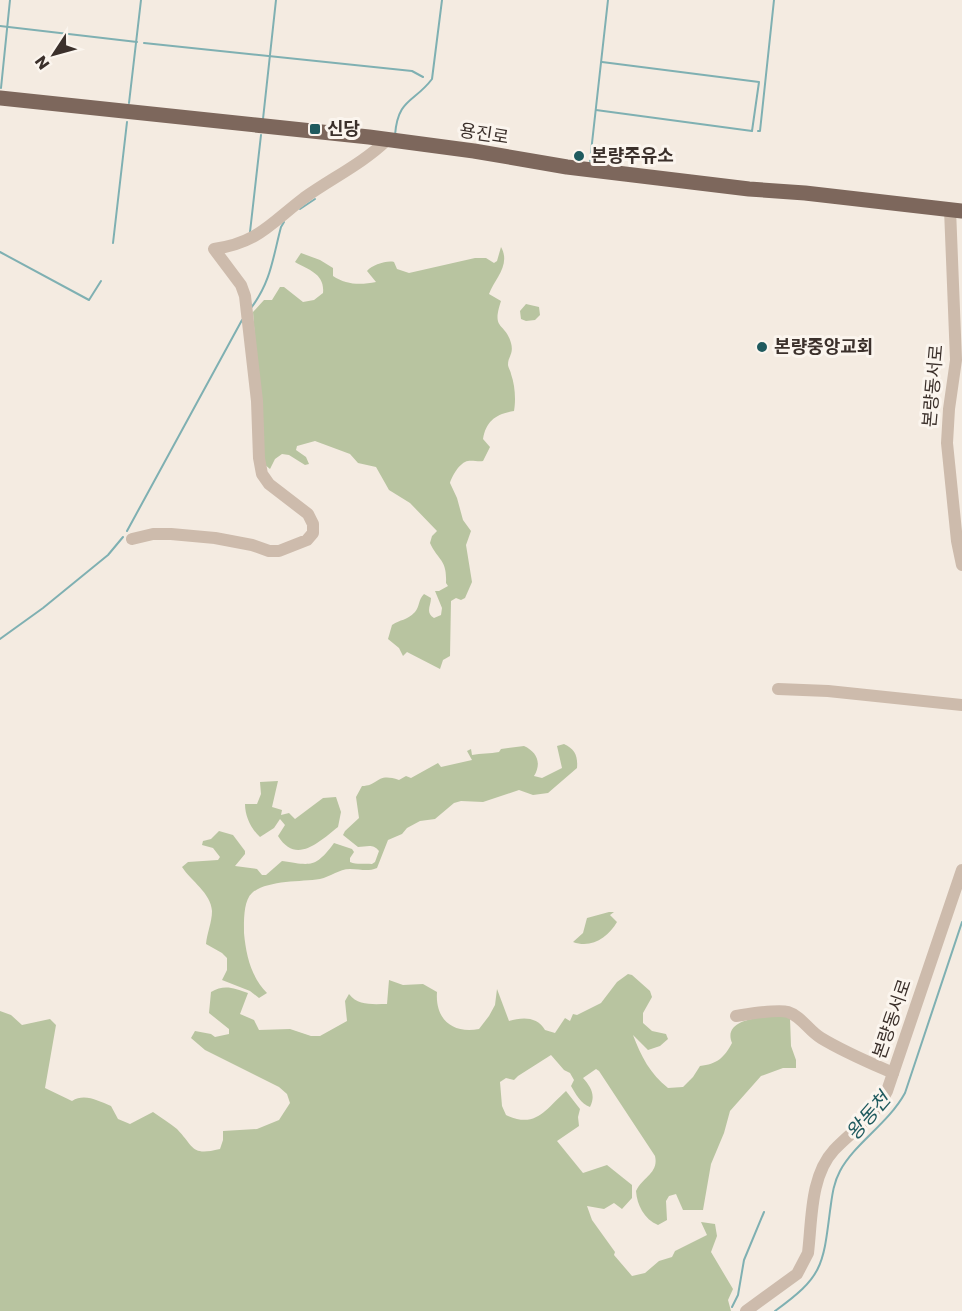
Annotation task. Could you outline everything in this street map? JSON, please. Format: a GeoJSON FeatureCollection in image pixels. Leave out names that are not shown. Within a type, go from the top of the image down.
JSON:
{"type":"FeatureCollection","features":[{"type":"Feature","properties":{"kind":"main road","name":"용진로"},"geometry":{"type":"LineString","coordinates":[[0,98],[387,140],[474,151],[567,167],[704,184],[956,210]]}},
{"type":"Feature","properties":{"kind":"street"},"geometry":{"type":"LineString","coordinates":[[132,539],[153,534],[215,538],[252,545],[269,551],[279,551],[307,540],[313,533],[313,524],[309,514],[269,484],[262,474],[259,458],[257,401],[245,296],[241,285],[214,249],[248,242],[305,198],[372,154],[387,140]]}},
{"type":"Feature","properties":{"kind":"street","name":"본량동서로"},"geometry":{"type":"LineString","coordinates":[[956,210],[956,360],[947,443],[957,541],[962,565]]}},
{"type":"Feature","properties":{"kind":"street"},"geometry":{"type":"LineString","coordinates":[[778,689],[828,691],[962,705]]}},
{"type":"Feature","properties":{"kind":"street","name":"본량동서로"},"geometry":{"type":"LineString","coordinates":[[746,1311],[797,1274],[803,1264],[808,1253],[820,1173],[834,1150],[872,1116],[887,1091],[962,870]]}},
{"type":"Feature","properties":{"kind":"street"},"geometry":{"type":"LineString","coordinates":[[736,1016],[786,1011],[798,1018],[819,1037],[893,1072]]}},
{"type":"Feature","properties":{"kind":"green space"},"geometry":{"type":"Polygon","coordinates":[[[501,247],[504,254],[503,266],[489,294],[501,301],[498,322],[511,343],[512,350],[508,365],[514,388],[514,411],[497,416],[489,423],[483,439],[490,447],[483,461],[470,461],[462,464],[454,473],[450,483],[463,520],[471,531],[466,545],[472,582],[465,598],[461,600],[456,598],[451,601],[450,656],[443,660],[440,669],[407,652],[403,656],[399,648],[388,639],[392,625],[415,612],[424,594],[431,598],[429,611],[431,616],[434,618],[441,615],[442,608],[435,591],[448,586],[444,565],[430,543],[437,531],[410,503],[389,490],[376,467],[358,463],[350,454],[315,441],[297,446],[296,450],[306,457],[309,464],[305,465],[289,455],[282,454],[275,459],[270,469],[264,464],[253,312],[264,300],[272,300],[280,287],[284,287],[303,302],[314,300],[323,293],[319,277],[295,262],[301,253],[333,268],[333,276],[338,279],[359,284],[376,282],[367,271],[384,262],[394,262],[397,269],[409,273],[475,258],[486,258],[494,263],[497,261],[501,247]]]}},
{"type":"Feature","properties":{"kind":"green space"},"geometry":{"type":"Polygon","coordinates":[[[526,304],[539,307],[540,315],[535,320],[521,319],[520,311],[526,304]]]}},
{"type":"Feature","properties":{"kind":"green space"},"geometry":{"type":"Polygon","coordinates":[[[564,744],[575,753],[577,768],[548,793],[533,795],[519,790],[483,802],[454,803],[435,819],[420,821],[407,828],[402,834],[388,840],[377,868],[346,869],[320,879],[266,886],[252,893],[247,901],[245,912],[245,941],[253,973],[267,993],[259,998],[250,991],[222,980],[227,970],[227,958],[206,944],[212,915],[211,905],[208,898],[182,867],[188,862],[218,860],[220,857],[213,848],[202,845],[203,841],[211,839],[219,831],[233,835],[245,851],[235,866],[257,869],[262,875],[266,875],[282,861],[306,864],[317,861],[334,843],[352,849],[354,852],[350,862],[372,864],[379,851],[377,849],[369,846],[358,847],[343,835],[359,818],[356,797],[362,786],[372,784],[382,778],[399,780],[406,776],[411,778],[438,763],[441,767],[472,760],[467,751],[471,749],[472,755],[496,753],[501,749],[524,746],[537,758],[538,767],[534,776],[542,778],[562,768],[557,746],[564,744]]]}},
{"type":"Feature","properties":{"kind":"green space"},"geometry":{"type":"Polygon","coordinates":[[[278,781],[272,807],[282,810],[281,815],[289,813],[295,819],[323,798],[336,797],[341,812],[338,827],[315,844],[300,850],[285,845],[278,836],[285,825],[280,819],[274,828],[260,837],[249,822],[245,804],[257,804],[261,794],[260,782],[278,781]]]}},
{"type":"Feature","properties":{"kind":"green space"},"geometry":{"type":"Polygon","coordinates":[[[614,912],[610,915],[617,922],[604,937],[587,944],[573,942],[583,933],[587,918],[614,912]]]}},
{"type":"Feature","properties":{"kind":"green space"},"geometry":{"type":"Polygon","coordinates":[[[628,974],[650,991],[652,997],[643,1013],[643,1023],[652,1031],[666,1034],[668,1039],[660,1046],[648,1050],[633,1035],[647,1064],[668,1088],[683,1087],[700,1066],[711,1064],[723,1056],[732,1043],[731,1034],[734,1028],[740,1023],[769,1016],[786,1015],[790,1018],[791,1046],[796,1068],[783,1068],[761,1076],[730,1111],[711,1164],[703,1210],[683,1210],[676,1194],[669,1196],[666,1201],[667,1220],[658,1225],[645,1215],[636,1191],[653,1171],[655,1156],[596,1069],[583,1078],[592,1091],[593,1099],[590,1107],[581,1101],[571,1086],[574,1080],[570,1073],[564,1070],[551,1055],[514,1080],[506,1078],[500,1082],[502,1106],[506,1115],[516,1119],[533,1119],[546,1111],[566,1091],[580,1109],[579,1126],[557,1141],[583,1173],[607,1165],[632,1185],[632,1198],[622,1209],[614,1203],[604,1209],[587,1206],[592,1220],[615,1252],[614,1255],[632,1276],[645,1273],[659,1261],[672,1257],[675,1251],[707,1235],[701,1222],[715,1224],[717,1236],[711,1252],[733,1289],[728,1300],[731,1311],[0,1311],[0,1011],[11,1015],[22,1025],[50,1019],[56,1025],[45,1088],[72,1101],[87,1098],[111,1106],[118,1119],[130,1124],[153,1112],[177,1129],[194,1149],[204,1152],[220,1149],[223,1131],[257,1129],[279,1120],[290,1103],[287,1094],[279,1087],[205,1050],[191,1038],[195,1031],[215,1037],[229,1034],[229,1029],[209,1013],[211,992],[220,988],[248,993],[240,1014],[254,1020],[259,1030],[290,1029],[311,1036],[320,1036],[347,1021],[345,1001],[349,994],[357,1001],[387,1004],[389,980],[403,985],[423,984],[437,992],[437,1002],[442,1017],[453,1027],[479,1029],[495,1005],[497,989],[509,1021],[524,1018],[534,1020],[545,1030],[555,1033],[565,1018],[570,1021],[573,1014],[577,1015],[601,1003],[617,982],[628,974]]]}},
{"type":"Feature","properties":{"kind":"waterway"},"geometry":{"type":"LineString","coordinates":[[1,88],[10,0]]}},
{"type":"Feature","properties":{"kind":"waterway"},"geometry":{"type":"LineString","coordinates":[[129,103],[141,0]]}},
{"type":"Feature","properties":{"kind":"waterway"},"geometry":{"type":"LineString","coordinates":[[263,119],[276,0]]}},
{"type":"Feature","properties":{"kind":"waterway"},"geometry":{"type":"LineString","coordinates":[[395,135],[403,107],[432,79],[442,0]]}},
{"type":"Feature","properties":{"kind":"waterway"},"geometry":{"type":"LineString","coordinates":[[590,161],[608,0]]}},
{"type":"Feature","properties":{"kind":"waterway"},"geometry":{"type":"LineString","coordinates":[[758,131],[760,131],[774,0]]}},
{"type":"Feature","properties":{"kind":"waterway"},"geometry":{"type":"LineString","coordinates":[[0,26],[137,42]]}},
{"type":"Feature","properties":{"kind":"waterway"},"geometry":{"type":"LineString","coordinates":[[144,43],[412,71],[423,77]]}},
{"type":"Feature","properties":{"kind":"waterway"},"geometry":{"type":"LineString","coordinates":[[596,110],[752,131],[759,82],[602,62]]}},
{"type":"Feature","properties":{"kind":"waterway"},"geometry":{"type":"LineString","coordinates":[[113,243],[127,122]]}},
{"type":"Feature","properties":{"kind":"waterway"},"geometry":{"type":"LineString","coordinates":[[250,232],[261,135]]}},
{"type":"Feature","properties":{"kind":"waterway"},"geometry":{"type":"LineString","coordinates":[[300,209],[315,199]]}},
{"type":"Feature","properties":{"kind":"waterway"},"geometry":{"type":"LineString","coordinates":[[251,308],[267,279],[284,222]]}},
{"type":"Feature","properties":{"kind":"waterway"},"geometry":{"type":"LineString","coordinates":[[0,252],[89,300],[101,281]]}},
{"type":"Feature","properties":{"kind":"waterway"},"geometry":{"type":"LineString","coordinates":[[127,531],[242,320]]}},
{"type":"Feature","properties":{"kind":"waterway"},"geometry":{"type":"LineString","coordinates":[[0,639],[43,608],[108,555],[123,537]]}},
{"type":"Feature","properties":{"kind":"waterway","name":"왕동천"},"geometry":{"type":"LineString","coordinates":[[775,1311],[802,1289],[818,1269],[825,1245],[833,1191],[840,1171],[854,1151],[890,1114],[905,1093],[962,922]]}},
{"type":"Feature","properties":{"kind":"waterway"},"geometry":{"type":"LineString","coordinates":[[732,1307],[738,1295],[744,1260],[764,1212]]}},
{"type":"Feature","properties":{"kind":"place","name":"신당"},"geometry":{"type":"Point","coordinates":[315,129]}},
{"type":"Feature","properties":{"kind":"place","name":"본량주유소"},"geometry":{"type":"Point","coordinates":[579,156]}},
{"type":"Feature","properties":{"kind":"place","name":"본량중앙교회"},"geometry":{"type":"Point","coordinates":[762,347]}}]}
